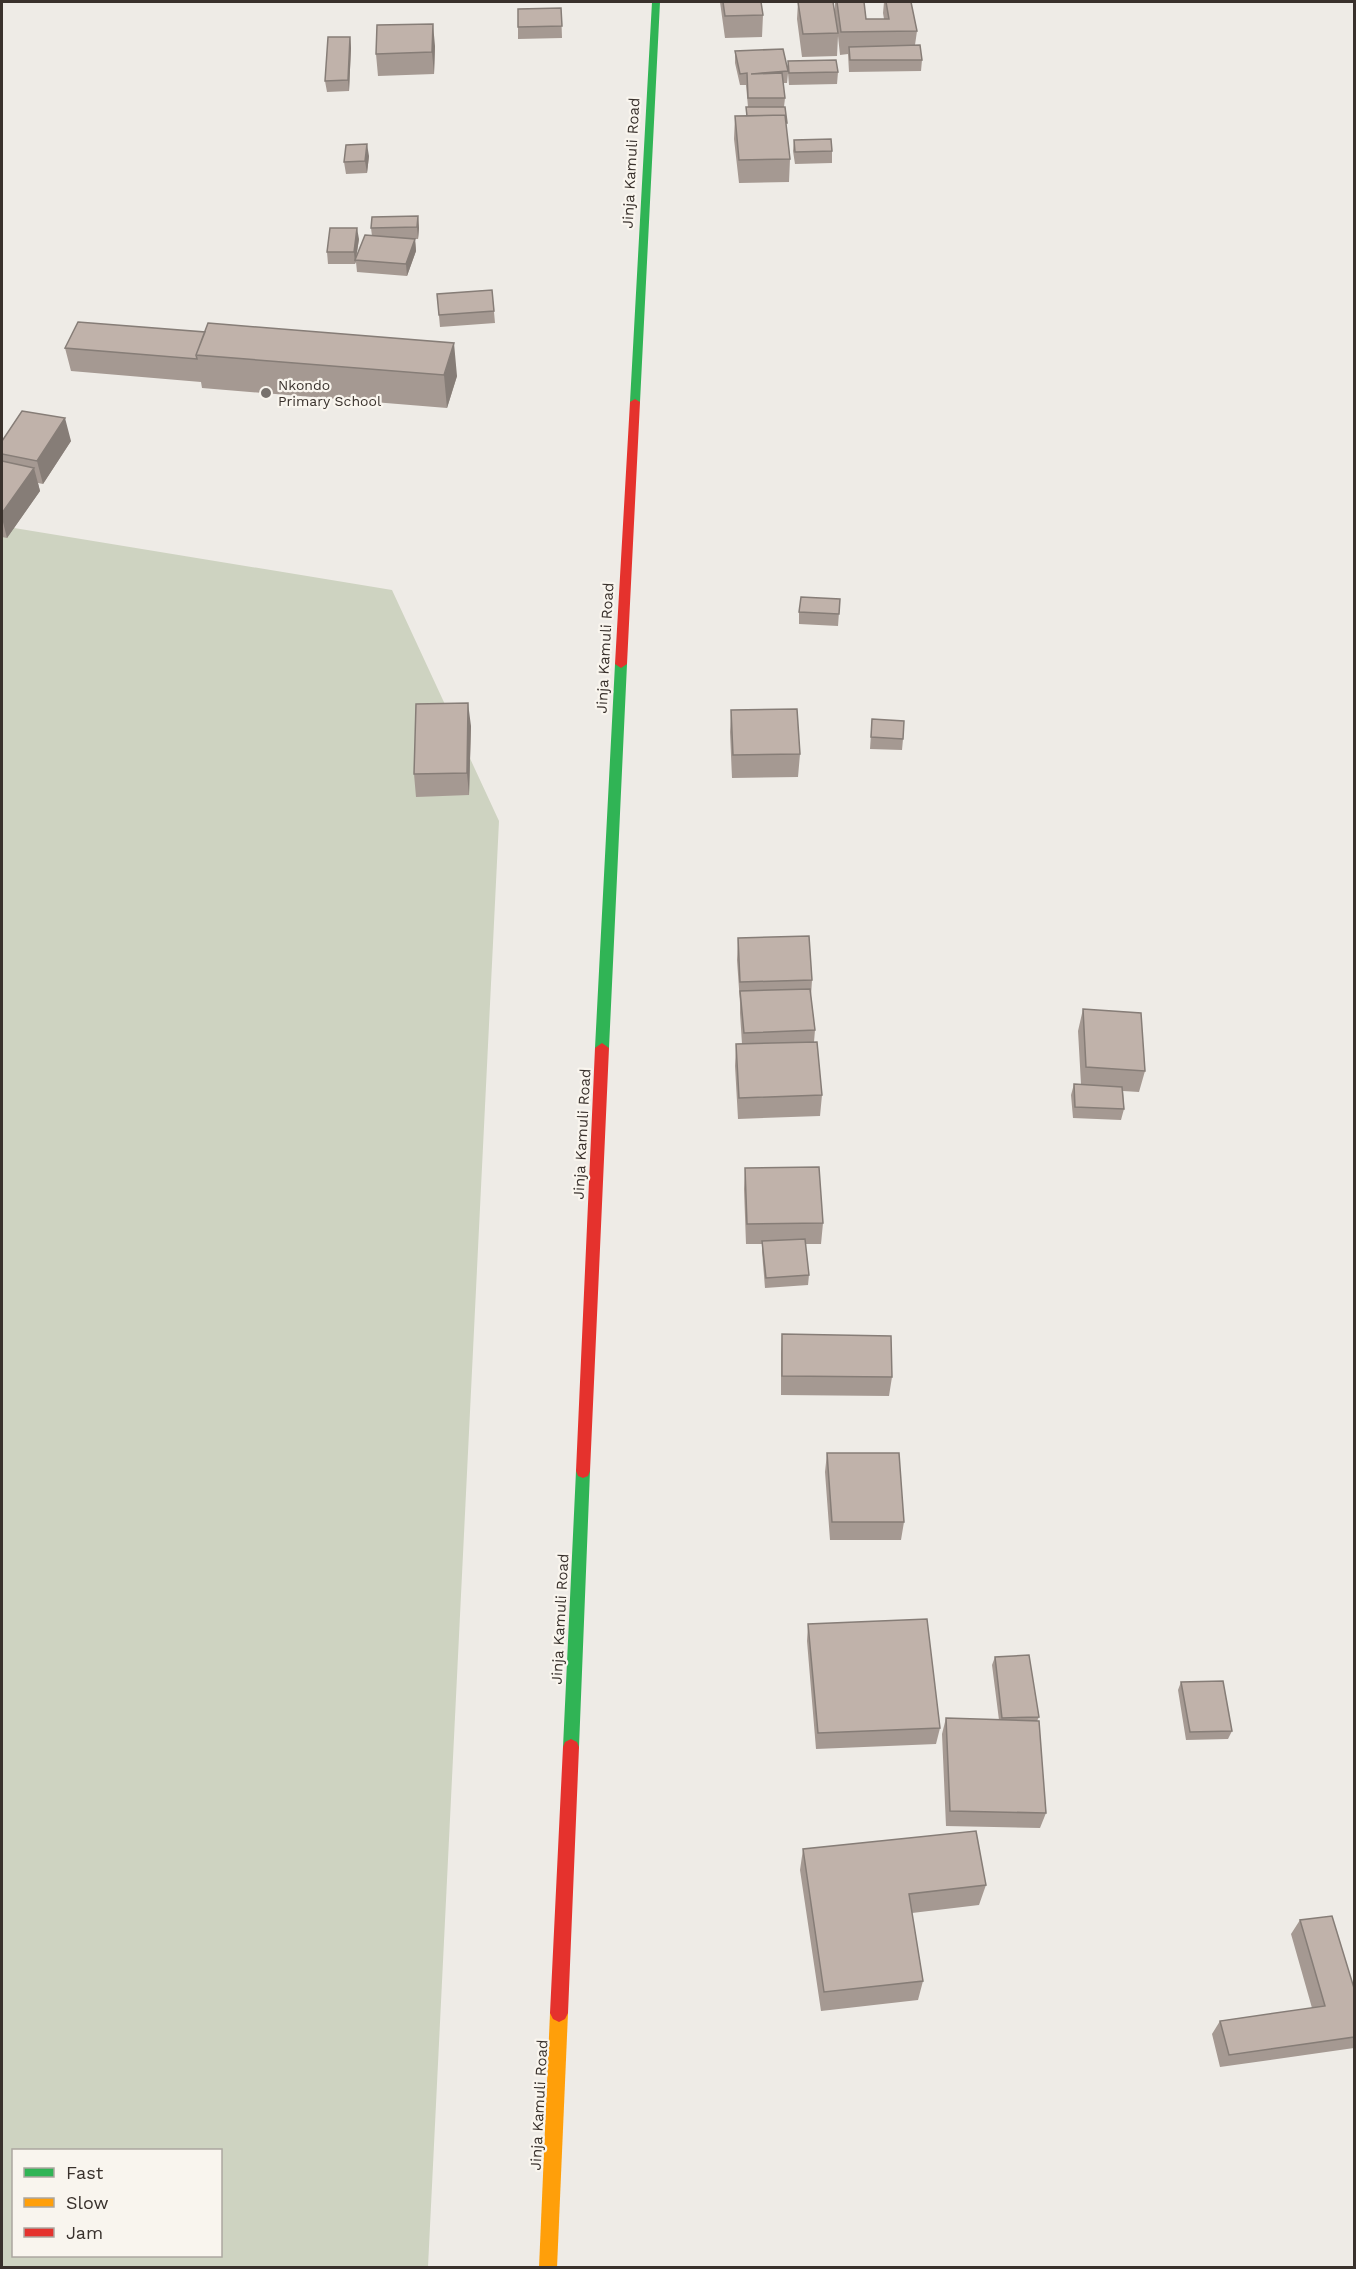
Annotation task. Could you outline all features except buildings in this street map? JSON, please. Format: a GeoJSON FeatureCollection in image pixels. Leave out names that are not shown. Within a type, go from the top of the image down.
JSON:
{"type":"FeatureCollection","features":[{"type":"Feature","properties":{"kind":"main road","name":"Jinja Kamuli Road"},"geometry":{"type":"LineString","coordinates":[[548,2268],[608,919],[656,2]]}},
{"type":"Feature","properties":{"kind":"green space"},"geometry":{"type":"Polygon","coordinates":[[[2,526],[392,590],[499,821],[428,2267],[2,2267],[2,526]]]}},
{"type":"Feature","properties":{"kind":"traffic: fast"},"geometry":{"type":"LineString","coordinates":[[635,402],[656,2]]}},
{"type":"Feature","properties":{"kind":"traffic: fast"},"geometry":{"type":"LineString","coordinates":[[602,1048],[621,664]]}},
{"type":"Feature","properties":{"kind":"traffic: fast"},"geometry":{"type":"LineString","coordinates":[[571,1747],[583,1471]]}},
{"type":"Feature","properties":{"kind":"traffic: slow"},"geometry":{"type":"LineString","coordinates":[[548,2268],[559,2013]]}},
{"type":"Feature","properties":{"kind":"traffic: jam"},"geometry":{"type":"LineString","coordinates":[[621,664],[635,402]]}},
{"type":"Feature","properties":{"kind":"traffic: jam"},"geometry":{"type":"LineString","coordinates":[[583,1471],[602,1048]]}},
{"type":"Feature","properties":{"kind":"traffic: jam"},"geometry":{"type":"LineString","coordinates":[[559,2013],[571,1747]]}},
{"type":"Feature","properties":{"kind":"place","name":"Nkondo Primary School"},"geometry":{"type":"Point","coordinates":[266,393]}}]}
